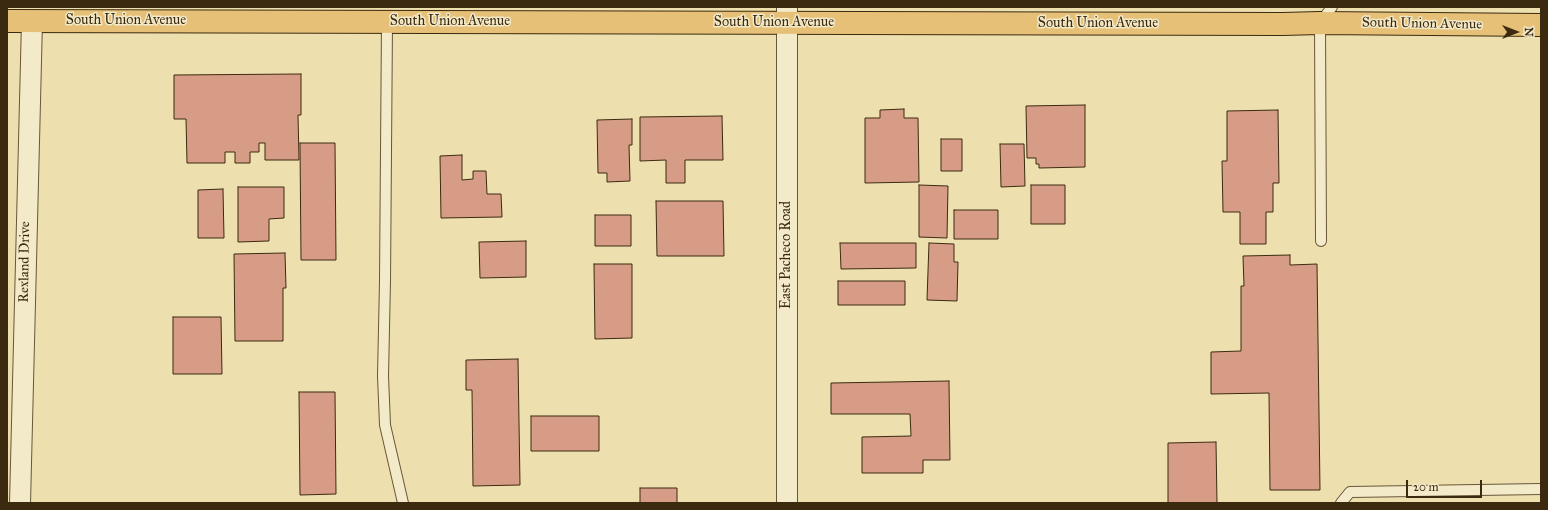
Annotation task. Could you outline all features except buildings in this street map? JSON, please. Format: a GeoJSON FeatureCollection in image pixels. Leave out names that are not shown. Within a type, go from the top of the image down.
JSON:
{"type":"FeatureCollection","features":[{"type":"Feature","properties":{"kind":"main road","name":"South Union Avenue"},"geometry":{"type":"LineString","coordinates":[[7,21],[36,14],[387,22],[787,15],[1250,24],[1326,15],[1541,25]]}},
{"type":"Feature","properties":{"kind":"street","name":"Rexland Drive"},"geometry":{"type":"LineString","coordinates":[[15,494],[36,14]]}},
{"type":"Feature","properties":{"kind":"street","name":"East Pacheco Road"},"geometry":{"type":"LineString","coordinates":[[787,15],[787,503]]}},
{"type":"Feature","properties":{"kind":"lane"},"geometry":{"type":"LineString","coordinates":[[1321,241],[1326,15]]}},
{"type":"Feature","properties":{"kind":"lane"},"geometry":{"type":"LineString","coordinates":[[387,22],[383,376],[385,426],[403,503]]}},
{"type":"Feature","properties":{"kind":"lane"},"geometry":{"type":"LineString","coordinates":[[1341,503],[1350,492],[1541,489]]}}]}
